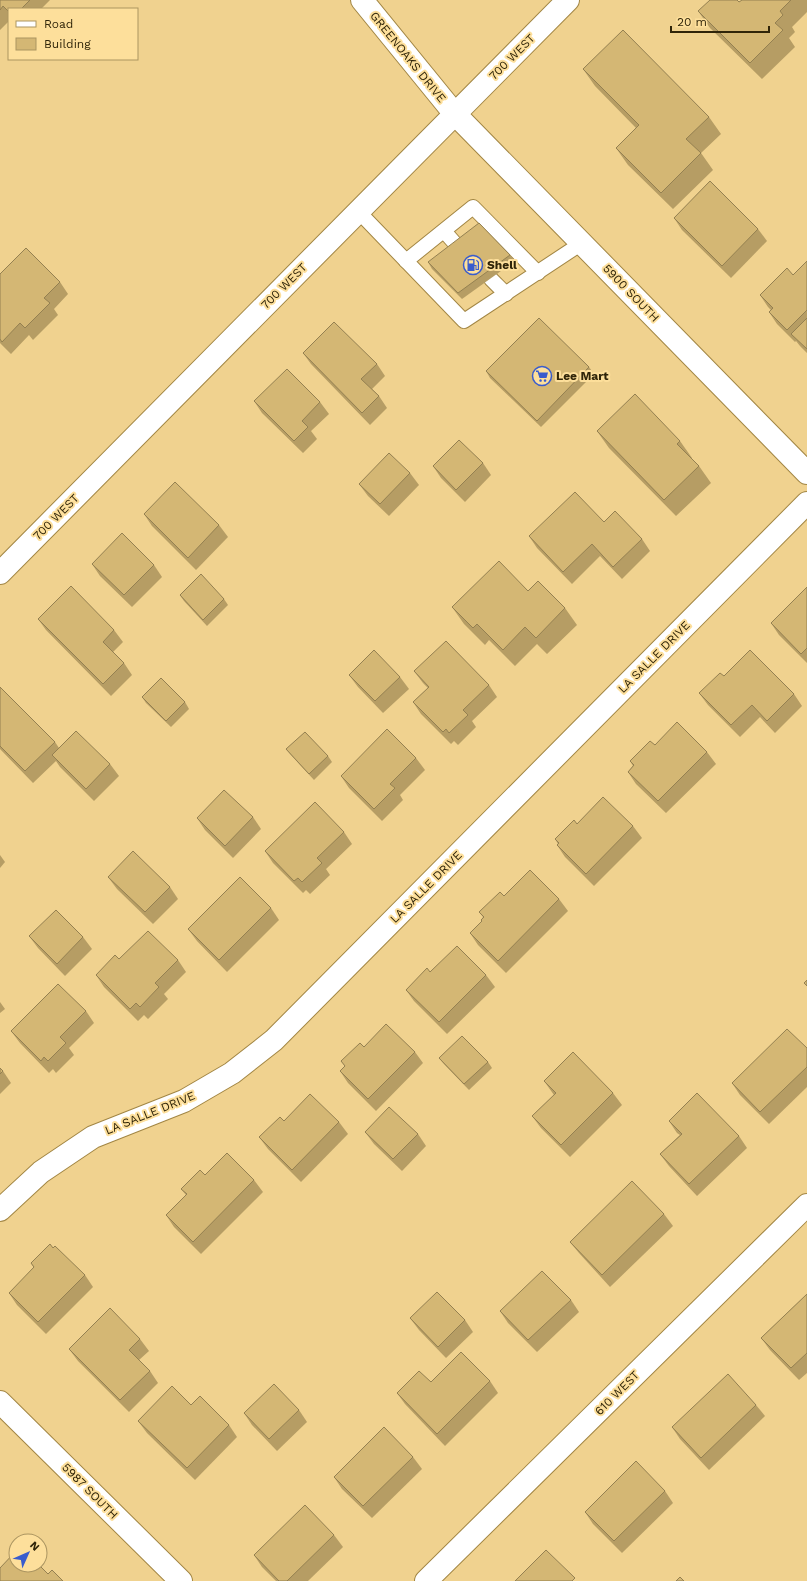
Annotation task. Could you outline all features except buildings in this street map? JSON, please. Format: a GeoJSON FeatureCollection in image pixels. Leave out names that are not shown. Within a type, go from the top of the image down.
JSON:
{"type":"FeatureCollection","features":[{"type":"Feature","properties":{"kind":"street","name":"GREENOAKS DRIVE"},"geometry":{"type":"LineString","coordinates":[[362,0],[454,113]]}},
{"type":"Feature","properties":{"kind":"street","name":"700 WEST"},"geometry":{"type":"LineString","coordinates":[[0,574],[454,113],[568,0]]}},
{"type":"Feature","properties":{"kind":"street","name":"5900 SOUTH"},"geometry":{"type":"LineString","coordinates":[[454,113],[807,473]]}},
{"type":"Feature","properties":{"kind":"street","name":"LA SALLE DRIVE"},"geometry":{"type":"LineString","coordinates":[[0,1210],[41,1172],[73,1149],[93,1137],[122,1124],[184,1101],[232,1073],[274,1040],[807,503]]}},
{"type":"Feature","properties":{"kind":"street","name":"610 WEST"},"geometry":{"type":"LineString","coordinates":[[426,1581],[807,1205]]}},
{"type":"Feature","properties":{"kind":"street","name":"5987 SOUTH"},"geometry":{"type":"LineString","coordinates":[[0,1402],[181,1581]]}},
{"type":"Feature","properties":{"kind":"lane"},"geometry":{"type":"LineString","coordinates":[[406,261],[473,207],[538,273]]}},
{"type":"Feature","properties":{"kind":"lane"},"geometry":{"type":"LineString","coordinates":[[358,211],[464,321],[582,243]]}},
{"type":"Feature","properties":{"kind":"lane"},"geometry":{"type":"LineString","coordinates":[[444,231],[459,248]]}},
{"type":"Feature","properties":{"kind":"lane"},"geometry":{"type":"LineString","coordinates":[[491,278],[506,294]]}},
{"type":"Feature","properties":{"kind":"place","name":"Shell"},"geometry":{"type":"Point","coordinates":[473,265]}},
{"type":"Feature","properties":{"kind":"place","name":"Lee Mart"},"geometry":{"type":"Point","coordinates":[542,376]}}]}
